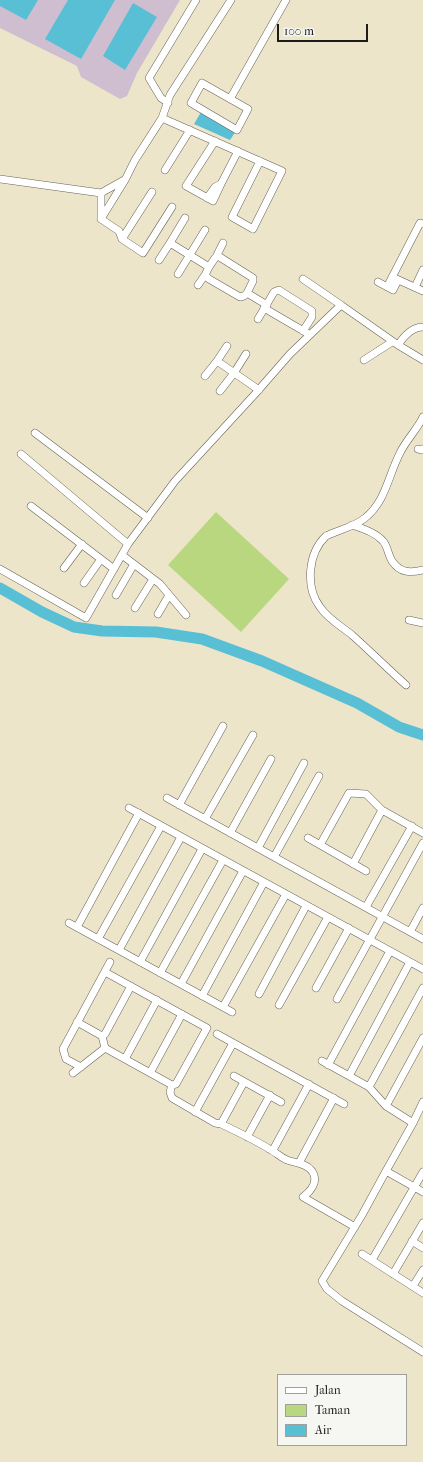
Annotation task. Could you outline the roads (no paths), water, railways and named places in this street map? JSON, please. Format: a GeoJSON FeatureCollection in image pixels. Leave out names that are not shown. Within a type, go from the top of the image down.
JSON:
{"type":"FeatureCollection","features":[{"type":"Feature","properties":{"kind":"street"},"geometry":{"type":"LineString","coordinates":[[168,103],[161,98],[149,78],[196,0]]}},
{"type":"Feature","properties":{"kind":"street"},"geometry":{"type":"LineString","coordinates":[[101,219],[125,180],[135,160],[162,118],[170,95],[231,0]]}},
{"type":"Feature","properties":{"kind":"street"},"geometry":{"type":"LineString","coordinates":[[230,98],[286,0]]}},
{"type":"Feature","properties":{"kind":"street"},"geometry":{"type":"LineString","coordinates":[[202,83],[230,98],[248,109],[237,130],[191,103],[202,83]]}},
{"type":"Feature","properties":{"kind":"street"},"geometry":{"type":"LineString","coordinates":[[162,118],[238,152],[260,161],[282,171],[254,229],[232,217],[260,161]]}},
{"type":"Feature","properties":{"kind":"street"},"geometry":{"type":"LineString","coordinates":[[165,170],[190,130]]}},
{"type":"Feature","properties":{"kind":"street"},"geometry":{"type":"LineString","coordinates":[[215,141],[186,186],[207,198],[215,187],[220,184],[238,152]]}},
{"type":"Feature","properties":{"kind":"street"},"geometry":{"type":"LineString","coordinates":[[0,179],[101,193],[125,180]]}},
{"type":"Feature","properties":{"kind":"street"},"geometry":{"type":"LineString","coordinates":[[122,239],[152,192]]}},
{"type":"Feature","properties":{"kind":"street"},"geometry":{"type":"LineString","coordinates":[[101,193],[101,219]]}},
{"type":"Feature","properties":{"kind":"street"},"geometry":{"type":"LineString","coordinates":[[101,219],[119,231],[122,239],[143,253],[172,207]]}},
{"type":"Feature","properties":{"kind":"street"},"geometry":{"type":"LineString","coordinates":[[159,260],[185,218]]}},
{"type":"Feature","properties":{"kind":"street"},"geometry":{"type":"LineString","coordinates":[[378,282],[393,290],[395,279],[420,223],[423,224]]}},
{"type":"Feature","properties":{"kind":"street"},"geometry":{"type":"LineString","coordinates":[[178,274],[205,230]]}},
{"type":"Feature","properties":{"kind":"street"},"geometry":{"type":"LineString","coordinates":[[170,243],[209,267]]}},
{"type":"Feature","properties":{"kind":"street"},"geometry":{"type":"LineString","coordinates":[[198,285],[224,243]]}},
{"type":"Feature","properties":{"kind":"street"},"geometry":{"type":"LineString","coordinates":[[205,275],[209,279],[240,297],[247,293],[253,278],[216,256]]}},
{"type":"Feature","properties":{"kind":"street"},"geometry":{"type":"LineString","coordinates":[[415,287],[423,270]]}},
{"type":"Feature","properties":{"kind":"street"},"geometry":{"type":"LineString","coordinates":[[303,279],[395,343],[423,360]]}},
{"type":"Feature","properties":{"kind":"street"},"geometry":{"type":"LineString","coordinates":[[395,279],[423,291]]}},
{"type":"Feature","properties":{"kind":"street"},"geometry":{"type":"LineString","coordinates":[[258,319],[274,292],[278,290],[312,311],[312,317],[304,331]]}},
{"type":"Feature","properties":{"kind":"street"},"geometry":{"type":"LineString","coordinates":[[247,293],[310,335]]}},
{"type":"Feature","properties":{"kind":"street"},"geometry":{"type":"LineString","coordinates":[[0,569],[86,618],[128,544],[175,481],[290,354],[341,305]]}},
{"type":"Feature","properties":{"kind":"street"},"geometry":{"type":"LineString","coordinates":[[364,360],[395,343],[411,330],[418,327],[423,327]]}},
{"type":"Feature","properties":{"kind":"street"},"geometry":{"type":"LineString","coordinates":[[205,376],[227,346]]}},
{"type":"Feature","properties":{"kind":"street"},"geometry":{"type":"LineString","coordinates":[[220,391],[246,354]]}},
{"type":"Feature","properties":{"kind":"street"},"geometry":{"type":"LineString","coordinates":[[217,361],[259,390]]}},
{"type":"Feature","properties":{"kind":"street"},"geometry":{"type":"LineString","coordinates":[[406,685],[352,636],[334,622],[319,606],[312,589],[310,569],[321,541],[327,536],[365,518],[379,504],[388,484],[395,462],[402,449],[419,427],[423,417]]}},
{"type":"Feature","properties":{"kind":"street"},"geometry":{"type":"LineString","coordinates":[[35,434],[148,518]]}},
{"type":"Feature","properties":{"kind":"street"},"geometry":{"type":"LineString","coordinates":[[21,454],[128,544]]}},
{"type":"Feature","properties":{"kind":"street"},"geometry":{"type":"LineString","coordinates":[[31,506],[114,569]]}},
{"type":"Feature","properties":{"kind":"street"},"geometry":{"type":"LineString","coordinates":[[352,525],[377,536],[384,542],[392,561],[400,569],[407,573],[423,570]]}},
{"type":"Feature","properties":{"kind":"street"},"geometry":{"type":"LineString","coordinates":[[64,568],[82,544]]}},
{"type":"Feature","properties":{"kind":"street"},"geometry":{"type":"LineString","coordinates":[[122,555],[160,584],[186,615]]}},
{"type":"Feature","properties":{"kind":"street"},"geometry":{"type":"LineString","coordinates":[[84,583],[101,559]]}},
{"type":"Feature","properties":{"kind":"street"},"geometry":{"type":"LineString","coordinates":[[116,594],[134,564]]}},
{"type":"Feature","properties":{"kind":"street"},"geometry":{"type":"LineString","coordinates":[[135,608],[153,579]]}},
{"type":"Feature","properties":{"kind":"street"},"geometry":{"type":"LineString","coordinates":[[158,614],[169,595]]}},
{"type":"Feature","properties":{"kind":"street"},"geometry":{"type":"LineString","coordinates":[[409,620],[423,623]]}},
{"type":"Feature","properties":{"kind":"street"},"geometry":{"type":"LineString","coordinates":[[179,804],[223,726]]}},
{"type":"Feature","properties":{"kind":"street"},"geometry":{"type":"LineString","coordinates":[[205,819],[253,734]]}},
{"type":"Feature","properties":{"kind":"street"},"geometry":{"type":"LineString","coordinates":[[230,833],[271,759]]}},
{"type":"Feature","properties":{"kind":"street"},"geometry":{"type":"LineString","coordinates":[[258,848],[304,763]]}},
{"type":"Feature","properties":{"kind":"street"},"geometry":{"type":"LineString","coordinates":[[274,857],[319,776]]}},
{"type":"Feature","properties":{"kind":"street"},"geometry":{"type":"LineString","coordinates":[[320,845],[349,793],[366,794],[382,810],[423,833]]}},
{"type":"Feature","properties":{"kind":"street"},"geometry":{"type":"LineString","coordinates":[[167,798],[423,939]]}},
{"type":"Feature","properties":{"kind":"street"},"geometry":{"type":"LineString","coordinates":[[129,808],[423,969]]}},
{"type":"Feature","properties":{"kind":"street"},"geometry":{"type":"LineString","coordinates":[[353,864],[382,810]]}},
{"type":"Feature","properties":{"kind":"street"},"geometry":{"type":"LineString","coordinates":[[77,928],[139,813]]}},
{"type":"Feature","properties":{"kind":"street"},"geometry":{"type":"LineString","coordinates":[[98,939],[161,826]]}},
{"type":"Feature","properties":{"kind":"street"},"geometry":{"type":"LineString","coordinates":[[366,907],[412,826]]}},
{"type":"Feature","properties":{"kind":"street"},"geometry":{"type":"LineString","coordinates":[[119,950],[181,837]]}},
{"type":"Feature","properties":{"kind":"street"},"geometry":{"type":"LineString","coordinates":[[308,838],[366,871]]}},
{"type":"Feature","properties":{"kind":"street"},"geometry":{"type":"LineString","coordinates":[[337,999],[423,843]]}},
{"type":"Feature","properties":{"kind":"street"},"geometry":{"type":"LineString","coordinates":[[140,962],[202,848]]}},
{"type":"Feature","properties":{"kind":"street"},"geometry":{"type":"LineString","coordinates":[[160,973],[223,860]]}},
{"type":"Feature","properties":{"kind":"street"},"geometry":{"type":"LineString","coordinates":[[181,984],[243,871]]}},
{"type":"Feature","properties":{"kind":"street"},"geometry":{"type":"LineString","coordinates":[[202,996],[264,882]]}},
{"type":"Feature","properties":{"kind":"street"},"geometry":{"type":"LineString","coordinates":[[223,1007],[286,894]]}},
{"type":"Feature","properties":{"kind":"street"},"geometry":{"type":"LineString","coordinates":[[259,994],[306,906]]}},
{"type":"Feature","properties":{"kind":"street"},"geometry":{"type":"LineString","coordinates":[[410,932],[423,908]]}},
{"type":"Feature","properties":{"kind":"street"},"geometry":{"type":"LineString","coordinates":[[279,1005],[328,917]]}},
{"type":"Feature","properties":{"kind":"street"},"geometry":{"type":"LineString","coordinates":[[69,923],[232,1012]]}},
{"type":"Feature","properties":{"kind":"street"},"geometry":{"type":"LineString","coordinates":[[316,988],[349,928]]}},
{"type":"Feature","properties":{"kind":"street"},"geometry":{"type":"LineString","coordinates":[[390,950],[325,1063],[369,1087],[386,1106],[414,1123]]}},
{"type":"Feature","properties":{"kind":"street"},"geometry":{"type":"LineString","coordinates":[[81,1067],[64,1056],[63,1049],[110,962]]}},
{"type":"Feature","properties":{"kind":"street"},"geometry":{"type":"LineString","coordinates":[[349,1076],[410,962]]}},
{"type":"Feature","properties":{"kind":"street"},"geometry":{"type":"LineString","coordinates":[[105,972],[207,1028],[176,1084],[172,1085],[170,1092],[172,1098],[215,1123],[221,1124],[273,1150],[282,1158],[306,1165],[312,1172],[315,1179],[314,1186],[309,1193],[303,1197],[355,1227]]}},
{"type":"Feature","properties":{"kind":"street"},"geometry":{"type":"LineString","coordinates":[[102,1036],[105,1034],[131,986]]}},
{"type":"Feature","properties":{"kind":"street"},"geometry":{"type":"LineString","coordinates":[[369,1087],[423,988]]}},
{"type":"Feature","properties":{"kind":"street"},"geometry":{"type":"LineString","coordinates":[[125,1059],[157,1000]]}},
{"type":"Feature","properties":{"kind":"street"},"geometry":{"type":"LineString","coordinates":[[150,1073],[182,1014]]}},
{"type":"Feature","properties":{"kind":"street"},"geometry":{"type":"LineString","coordinates":[[77,1022],[102,1036],[105,1048],[172,1085]]}},
{"type":"Feature","properties":{"kind":"street"},"geometry":{"type":"LineString","coordinates":[[217,1034],[344,1104]]}},
{"type":"Feature","properties":{"kind":"street"},"geometry":{"type":"LineString","coordinates":[[386,1106],[423,1038]]}},
{"type":"Feature","properties":{"kind":"street"},"geometry":{"type":"LineString","coordinates":[[195,1112],[233,1042]]}},
{"type":"Feature","properties":{"kind":"street"},"geometry":{"type":"LineString","coordinates":[[73,1073],[105,1048]]}},
{"type":"Feature","properties":{"kind":"street"},"geometry":{"type":"LineString","coordinates":[[234,1076],[281,1102]]}},
{"type":"Feature","properties":{"kind":"street"},"geometry":{"type":"LineString","coordinates":[[221,1124],[244,1082]]}},
{"type":"Feature","properties":{"kind":"street"},"geometry":{"type":"LineString","coordinates":[[273,1150],[309,1084]]}},
{"type":"Feature","properties":{"kind":"street"},"geometry":{"type":"LineString","coordinates":[[247,1137],[270,1096]]}},
{"type":"Feature","properties":{"kind":"street"},"geometry":{"type":"LineString","coordinates":[[299,1163],[334,1098]]}},
{"type":"Feature","properties":{"kind":"street"},"geometry":{"type":"LineString","coordinates":[[423,1102],[414,1123],[355,1227],[322,1281],[327,1289],[342,1301],[423,1352]]}},
{"type":"Feature","properties":{"kind":"street"},"geometry":{"type":"LineString","coordinates":[[386,1171],[423,1192]]}},
{"type":"Feature","properties":{"kind":"street"},"geometry":{"type":"LineString","coordinates":[[372,1260],[423,1172]]}},
{"type":"Feature","properties":{"kind":"street"},"geometry":{"type":"LineString","coordinates":[[393,1274],[423,1223]]}},
{"type":"Feature","properties":{"kind":"street"},"geometry":{"type":"LineString","coordinates":[[412,1241],[423,1248]]}},
{"type":"Feature","properties":{"kind":"street"},"geometry":{"type":"LineString","coordinates":[[362,1254],[423,1292]]}},
{"type":"Feature","properties":{"kind":"street"},"geometry":{"type":"LineString","coordinates":[[413,1286],[423,1270]]}},
{"type":"Feature","properties":{"kind":"water"},"geometry":{"type":"Polygon","coordinates":[[[0,0],[38,0],[26,20],[0,6],[0,0]]]}},
{"type":"Feature","properties":{"kind":"water"},"geometry":{"type":"Polygon","coordinates":[[[68,0],[115,0],[81,59],[45,39],[68,0]]]}},
{"type":"Feature","properties":{"kind":"water"},"geometry":{"type":"Polygon","coordinates":[[[133,3],[157,17],[125,70],[103,56],[133,3]]]}},
{"type":"Feature","properties":{"kind":"water"},"geometry":{"type":"Polygon","coordinates":[[[201,112],[236,131],[230,140],[194,124],[201,112]]]}},
{"type":"Feature","properties":{"kind":"waterway"},"geometry":{"type":"LineString","coordinates":[[0,588],[42,612],[74,627],[102,631],[156,632],[202,639],[262,661],[357,703],[399,727],[423,735]]}}]}
